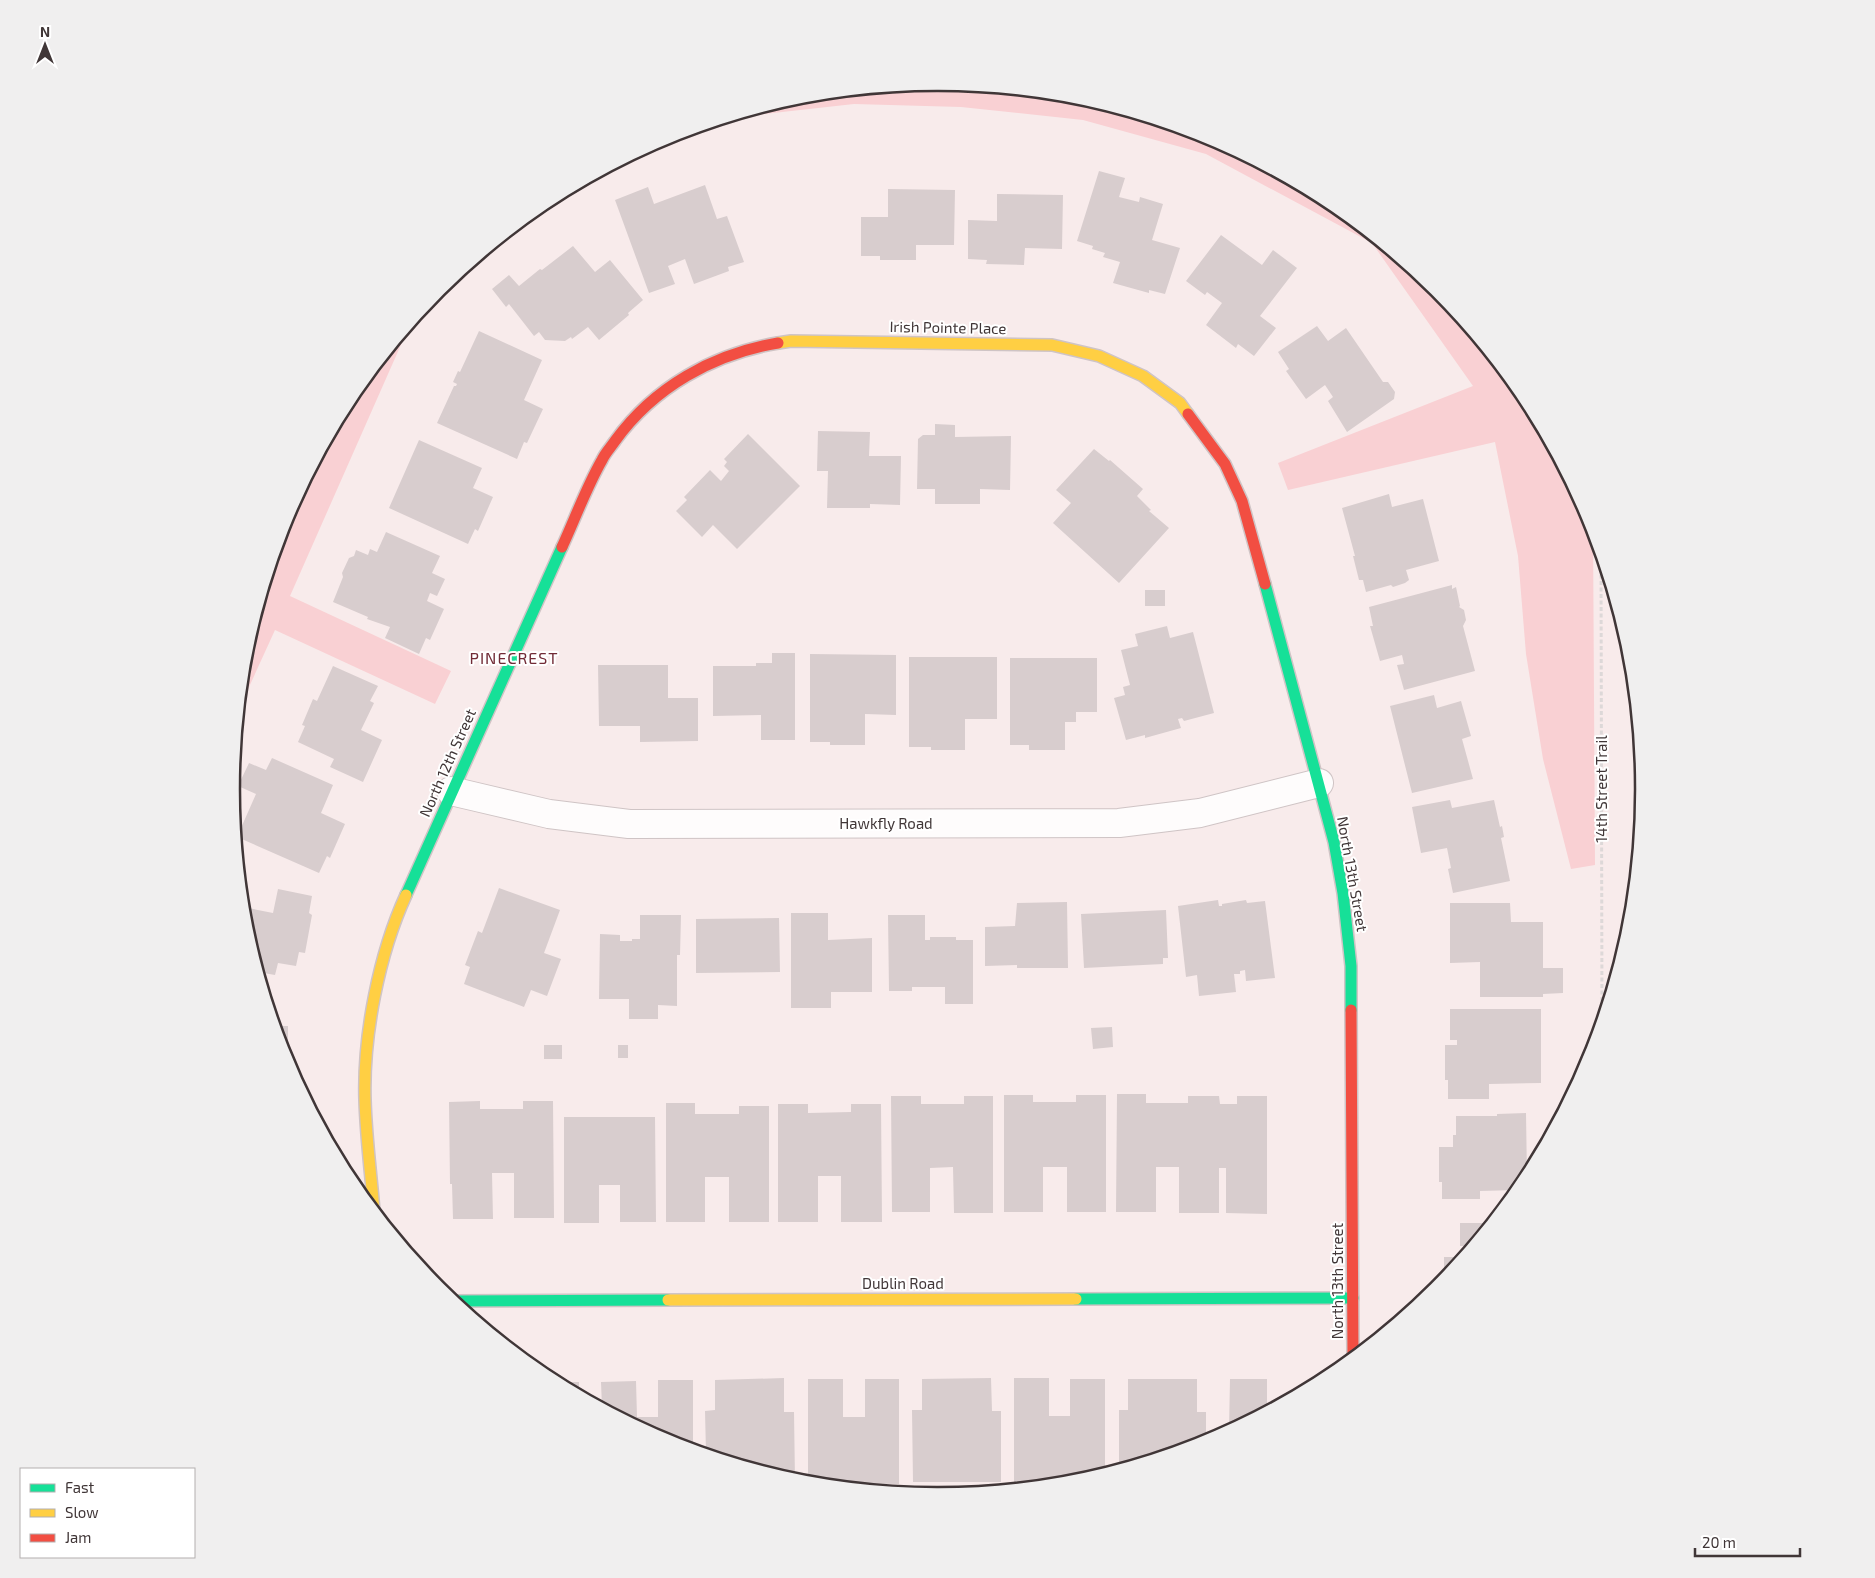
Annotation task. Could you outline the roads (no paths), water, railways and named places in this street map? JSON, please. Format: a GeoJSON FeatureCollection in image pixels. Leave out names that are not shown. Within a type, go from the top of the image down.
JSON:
{"type":"FeatureCollection","features":[{"type":"Feature","properties":{"kind":"street","name":"Irish Pointe Place"},"geometry":{"type":"LineString","coordinates":[[685,375],[722,357],[760,346],[791,341],[1052,345],[1099,356],[1143,376],[1180,404],[1194,422]]}},
{"type":"Feature","properties":{"kind":"street","name":"North 12th Street"},"geometry":{"type":"LineString","coordinates":[[373,1199],[365,1098],[369,1026],[382,963],[399,910],[602,459],[630,420],[685,375]]}},
{"type":"Feature","properties":{"kind":"street","name":"North 13th Street"},"geometry":{"type":"LineString","coordinates":[[1194,422],[1225,464],[1242,501],[1334,842],[1344,893],[1351,966],[1354,1349]]}},
{"type":"Feature","properties":{"kind":"street","name":"Hawkfly Road"},"geometry":{"type":"LineString","coordinates":[[451,792],[549,814],[629,824],[1119,823],[1200,813],[1318,783]]}},
{"type":"Feature","properties":{"kind":"street","name":"Dublin Road"},"geometry":{"type":"LineString","coordinates":[[464,1301],[1353,1298]]}},
{"type":"Feature","properties":{"kind":"district","name":"PINECREST"},"geometry":{"type":"Point","coordinates":[514,658]}}]}
